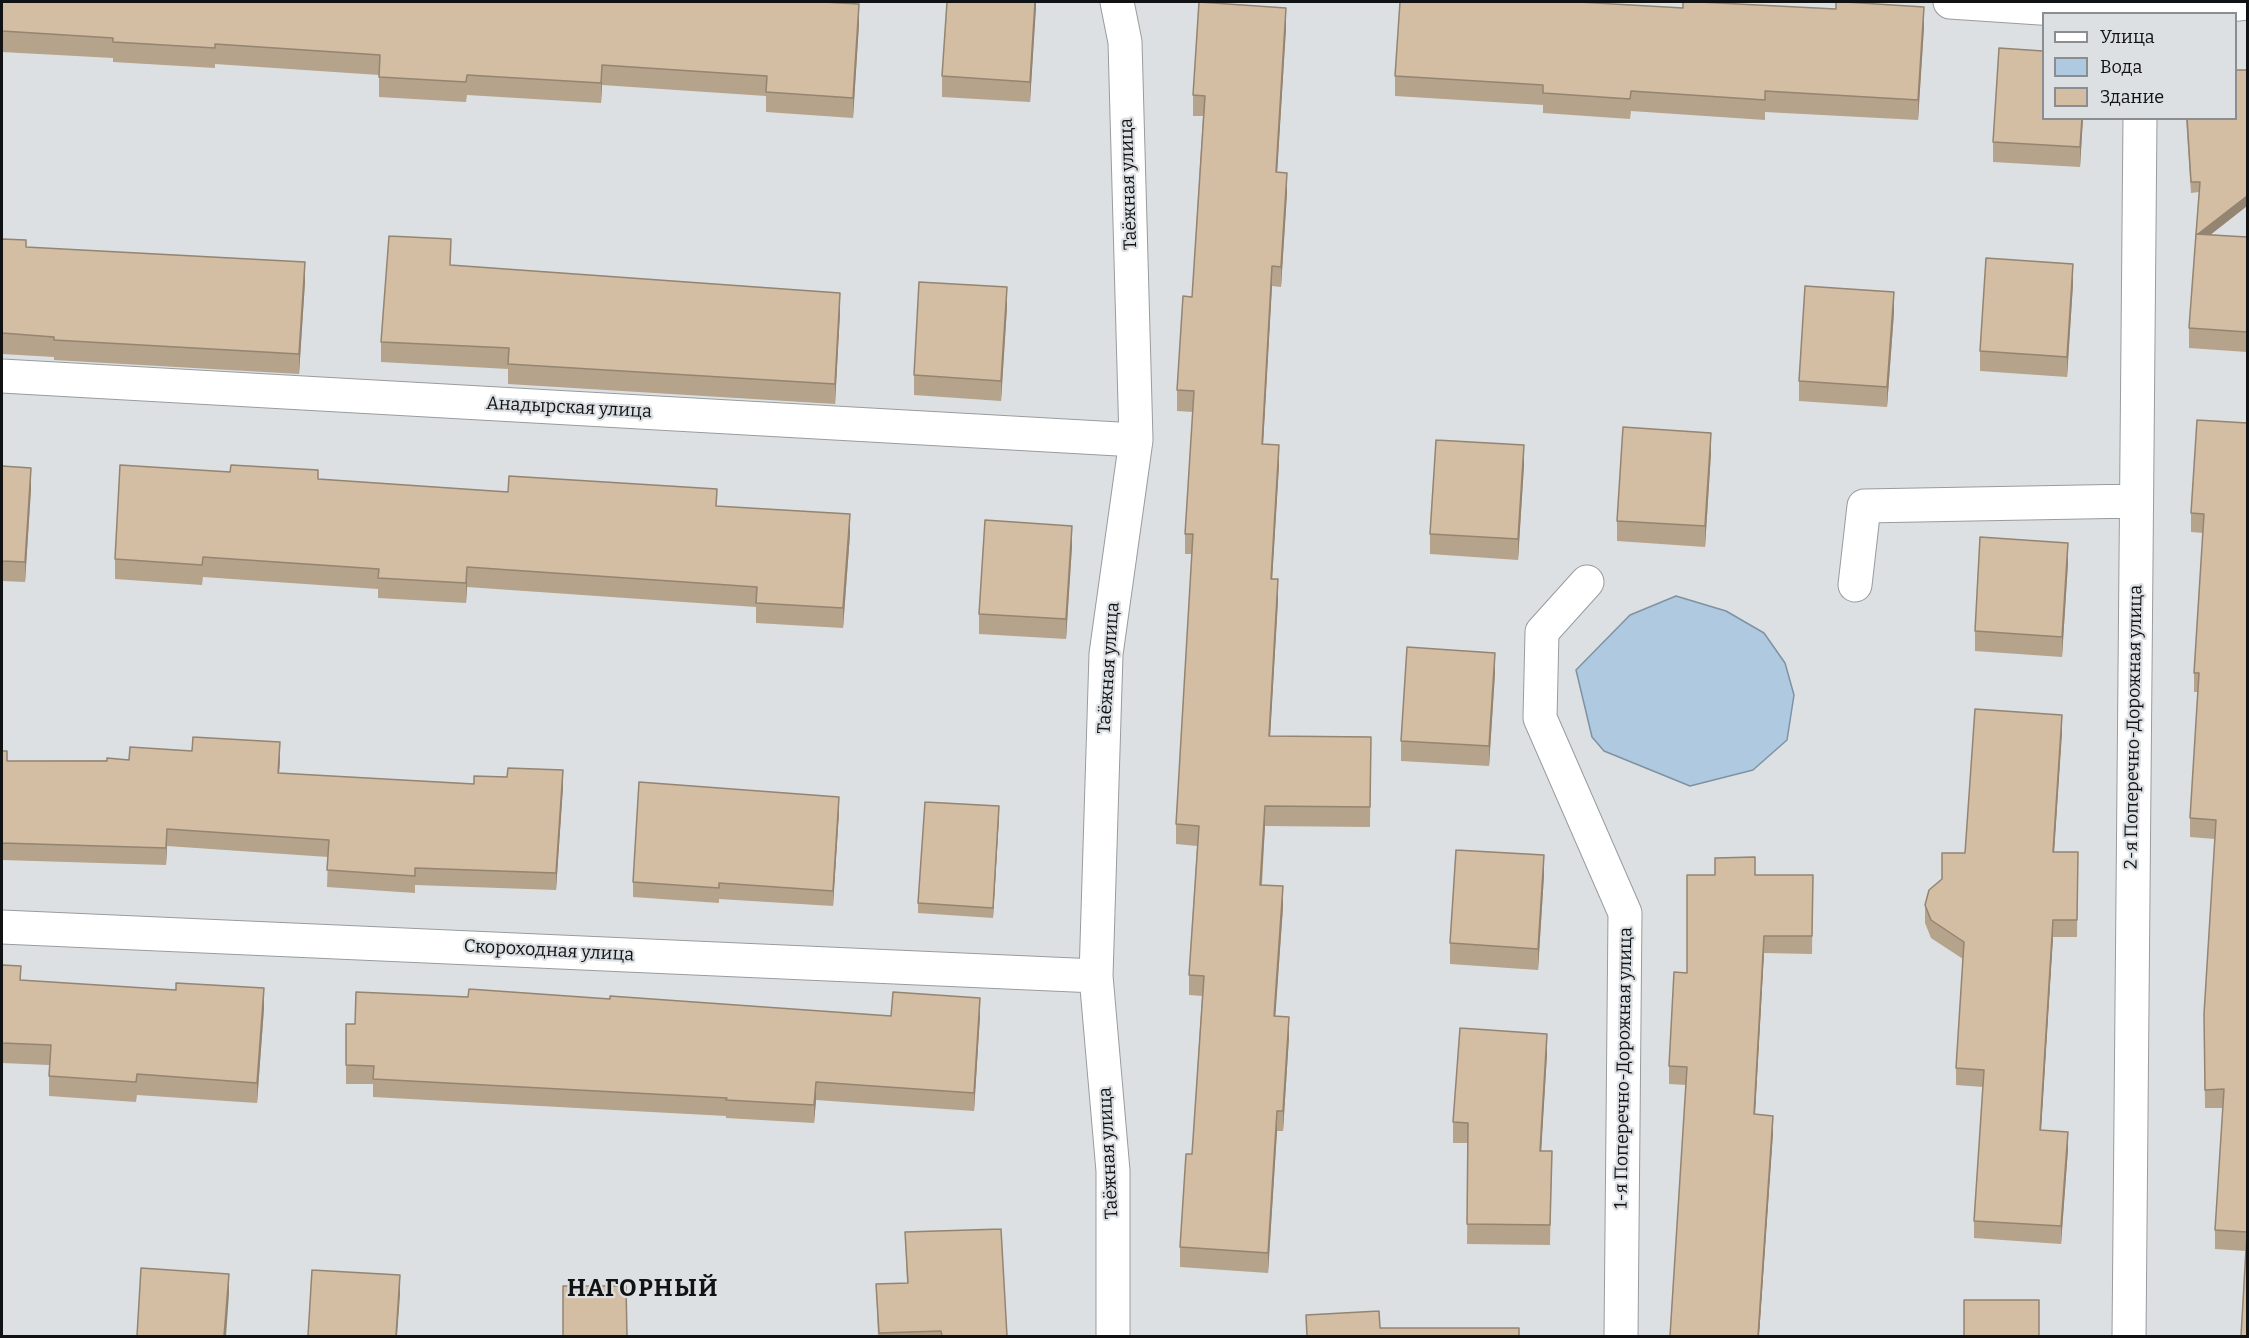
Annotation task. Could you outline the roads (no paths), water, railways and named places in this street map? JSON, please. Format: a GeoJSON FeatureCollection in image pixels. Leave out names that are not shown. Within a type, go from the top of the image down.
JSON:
{"type":"FeatureCollection","features":[{"type":"Feature","properties":{"kind":"street","name":"Таёжная улица"},"geometry":{"type":"LineString","coordinates":[[1113,1336],[1113,1171],[1096,976],[1107,654],[1136,440],[1125,42],[1118,2]]}},
{"type":"Feature","properties":{"kind":"street"},"geometry":{"type":"LineString","coordinates":[[1950,2],[2100,12]]}},
{"type":"Feature","properties":{"kind":"street"},"geometry":{"type":"LineString","coordinates":[[2166,12],[2247,3]]}},
{"type":"Feature","properties":{"kind":"street","name":"2-я Поперечно-Дорожная улица"},"geometry":{"type":"LineString","coordinates":[[2129,1336],[2140,120]]}},
{"type":"Feature","properties":{"kind":"street","name":"Анадырская улица"},"geometry":{"type":"LineString","coordinates":[[2,376],[1136,440]]}},
{"type":"Feature","properties":{"kind":"street"},"geometry":{"type":"LineString","coordinates":[[1855,585],[1864,506],[2136,501]]}},
{"type":"Feature","properties":{"kind":"street","name":"1-я Поперечно-Дорожная улица"},"geometry":{"type":"LineString","coordinates":[[1587,582],[1542,632],[1540,718],[1625,913],[1621,1336]]}},
{"type":"Feature","properties":{"kind":"street","name":"Скороходная улица"},"geometry":{"type":"LineString","coordinates":[[2,927],[1096,976]]}},
{"type":"Feature","properties":{"kind":"water"},"geometry":{"type":"Polygon","coordinates":[[[1676,596],[1726,611],[1764,633],[1785,663],[1794,695],[1787,740],[1753,770],[1690,786],[1604,751],[1592,737],[1576,670],[1630,615],[1676,596]]]}},
{"type":"Feature","properties":{"kind":"district","name":"НАГОРНЫЙ"},"geometry":{"type":"Point","coordinates":[643,1289]}}]}
